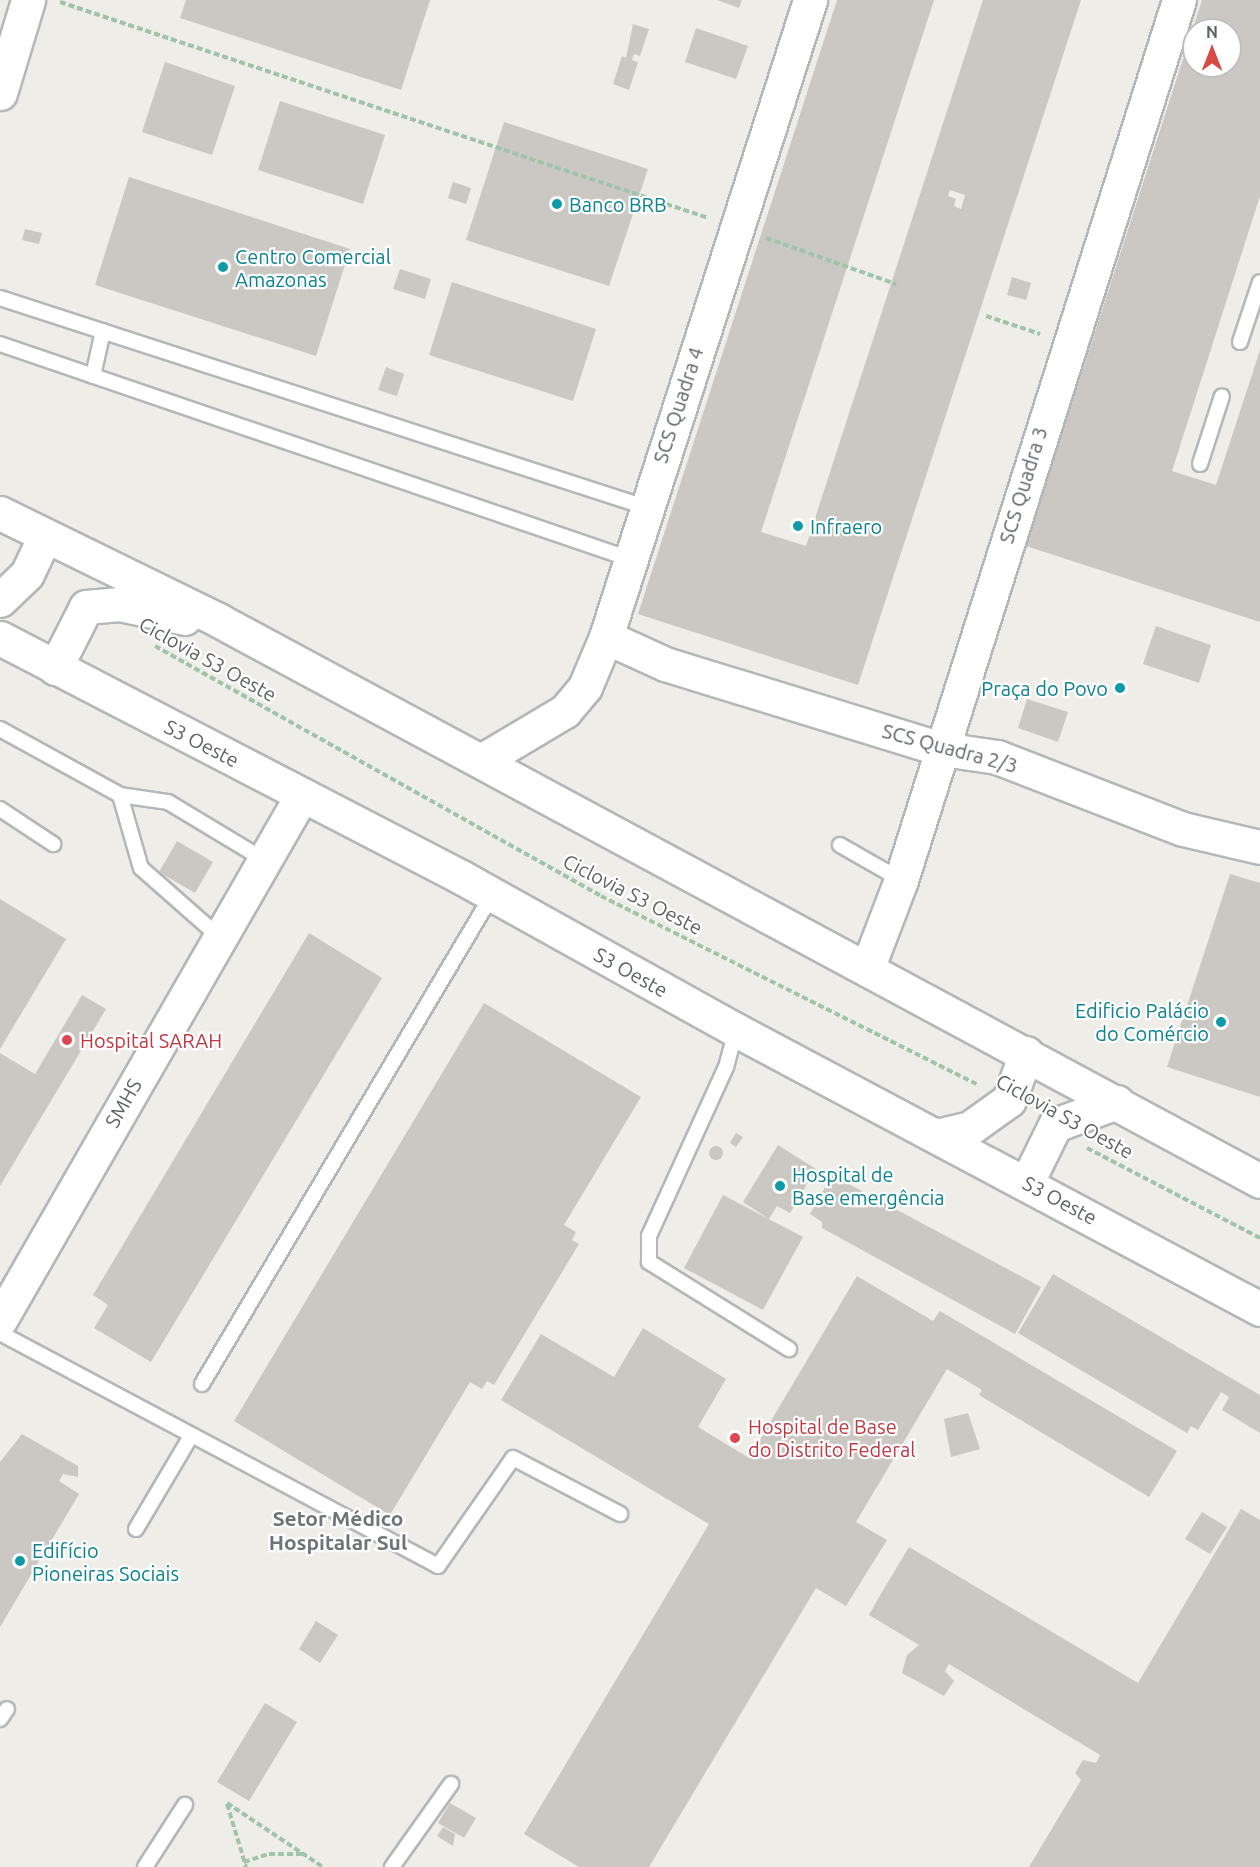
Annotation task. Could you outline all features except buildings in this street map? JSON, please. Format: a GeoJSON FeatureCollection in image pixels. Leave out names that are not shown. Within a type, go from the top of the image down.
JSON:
{"type":"FeatureCollection","features":[{"type":"Feature","properties":{"kind":"main road"},"geometry":{"type":"LineString","coordinates":[[0,93],[28,0]]}},
{"type":"Feature","properties":{"kind":"main road","name":"SCS Quadra 4"},"geometry":{"type":"LineString","coordinates":[[481,760],[565,711],[585,687],[606,637],[734,227],[810,0]]}},
{"type":"Feature","properties":{"kind":"main road","name":"SCS Quadra 3"},"geometry":{"type":"LineString","coordinates":[[867,969],[901,880],[1067,344],[1179,0]]}},
{"type":"Feature","properties":{"kind":"main road"},"geometry":{"type":"LineString","coordinates":[[0,513],[220,621],[1260,1181]]}},
{"type":"Feature","properties":{"kind":"main road"},"geometry":{"type":"LineString","coordinates":[[0,600],[27,574],[45,536]]}},
{"type":"Feature","properties":{"kind":"main road"},"geometry":{"type":"LineString","coordinates":[[55,668],[86,608],[120,604],[220,621]]}},
{"type":"Feature","properties":{"kind":"main road","name":"SCS Quadra 2/3"},"geometry":{"type":"LineString","coordinates":[[606,637],[665,664],[942,749],[997,757],[1183,829],[1260,847]]}},
{"type":"Feature","properties":{"kind":"main road","name":"S3 Oeste"},"geometry":{"type":"LineString","coordinates":[[0,638],[492,895],[736,1030],[1027,1182],[1260,1309]]}},
{"type":"Feature","properties":{"kind":"main road","name":"SMHS"},"geometry":{"type":"LineString","coordinates":[[0,1320],[218,936],[302,795]]}},
{"type":"Feature","properties":{"kind":"main road"},"geometry":{"type":"LineString","coordinates":[[936,1136],[970,1128],[1009,1100],[1026,1053]]}},
{"type":"Feature","properties":{"kind":"main road"},"geometry":{"type":"LineString","coordinates":[[1027,1182],[1052,1130],[1117,1102]]}},
{"type":"Feature","properties":{"kind":"lane"},"geometry":{"type":"LineString","coordinates":[[1240,342],[1260,282]]}},
{"type":"Feature","properties":{"kind":"lane"},"geometry":{"type":"LineString","coordinates":[[0,298],[645,507]]}},
{"type":"Feature","properties":{"kind":"lane"},"geometry":{"type":"LineString","coordinates":[[93,376],[103,331]]}},
{"type":"Feature","properties":{"kind":"lane"},"geometry":{"type":"LineString","coordinates":[[0,344],[630,559]]}},
{"type":"Feature","properties":{"kind":"lane"},"geometry":{"type":"LineString","coordinates":[[1200,464],[1222,396]]}},
{"type":"Feature","properties":{"kind":"lane"},"geometry":{"type":"LineString","coordinates":[[0,729],[120,795],[168,802],[264,860]]}},
{"type":"Feature","properties":{"kind":"lane"},"geometry":{"type":"LineString","coordinates":[[120,795],[141,868],[218,936]]}},
{"type":"Feature","properties":{"kind":"lane"},"geometry":{"type":"LineString","coordinates":[[0,808],[53,844]]}},
{"type":"Feature","properties":{"kind":"lane"},"geometry":{"type":"LineString","coordinates":[[840,845],[901,880]]}},
{"type":"Feature","properties":{"kind":"lane"},"geometry":{"type":"LineString","coordinates":[[202,1384],[492,895]]}},
{"type":"Feature","properties":{"kind":"lane"},"geometry":{"type":"LineString","coordinates":[[736,1030],[726,1067],[650,1236],[650,1262],[789,1348]]}},
{"type":"Feature","properties":{"kind":"lane"},"geometry":{"type":"LineString","coordinates":[[0,1333],[438,1566],[513,1458],[620,1514]]}},
{"type":"Feature","properties":{"kind":"lane"},"geometry":{"type":"LineString","coordinates":[[136,1529],[191,1436]]}},
{"type":"Feature","properties":{"kind":"lane"},"geometry":{"type":"LineString","coordinates":[[392,1867],[451,1784]]}},
{"type":"Feature","properties":{"kind":"lane"},"geometry":{"type":"LineString","coordinates":[[145,1867],[185,1804]]}},
{"type":"Feature","properties":{"kind":"path"},"geometry":{"type":"LineString","coordinates":[[54,0],[734,227],[896,284]]}},
{"type":"Feature","properties":{"kind":"path"},"geometry":{"type":"LineString","coordinates":[[986,316],[1067,344]]}},
{"type":"Feature","properties":{"kind":"path","name":"Ciclovia S3 Oeste"},"geometry":{"type":"LineString","coordinates":[[147,642],[601,896],[1009,1100]]}},
{"type":"Feature","properties":{"kind":"path","name":"Ciclovia S3 Oeste"},"geometry":{"type":"LineString","coordinates":[[1052,1130],[1260,1238]]}},
{"type":"Feature","properties":{"kind":"path"},"geometry":{"type":"LineString","coordinates":[[304,1855],[269,1854],[245,1864],[227,1803],[323,1867]]}},
{"type":"Feature","properties":{"kind":"place","name":"Banco BRB"},"geometry":{"type":"Point","coordinates":[557,204]}},
{"type":"Feature","properties":{"kind":"place","name":"Centro Comercial Amazonas"},"geometry":{"type":"Point","coordinates":[223,267]}},
{"type":"Feature","properties":{"kind":"place","name":"Infraero"},"geometry":{"type":"Point","coordinates":[798,526]}},
{"type":"Feature","properties":{"kind":"place","name":"Praça do Povo"},"geometry":{"type":"Point","coordinates":[1120,688]}},
{"type":"Feature","properties":{"kind":"place","name":"Edificio Palácio do Comércio"},"geometry":{"type":"Point","coordinates":[1221,1022]}},
{"type":"Feature","properties":{"kind":"place","name":"Hospital SARAH"},"geometry":{"type":"Point","coordinates":[67,1040]}},
{"type":"Feature","properties":{"kind":"place","name":"Hospital de Base emergência"},"geometry":{"type":"Point","coordinates":[780,1186]}},
{"type":"Feature","properties":{"kind":"place","name":"Hospital de Base do Distrito Federal"},"geometry":{"type":"Point","coordinates":[735,1438]}},
{"type":"Feature","properties":{"kind":"place","name":"Edifício Pioneiras Sociais"},"geometry":{"type":"Point","coordinates":[20,1561]}},
{"type":"Feature","properties":{"kind":"district","name":"Setor Médico Hospitalar Sul"},"geometry":{"type":"Point","coordinates":[338,1530]}}]}
